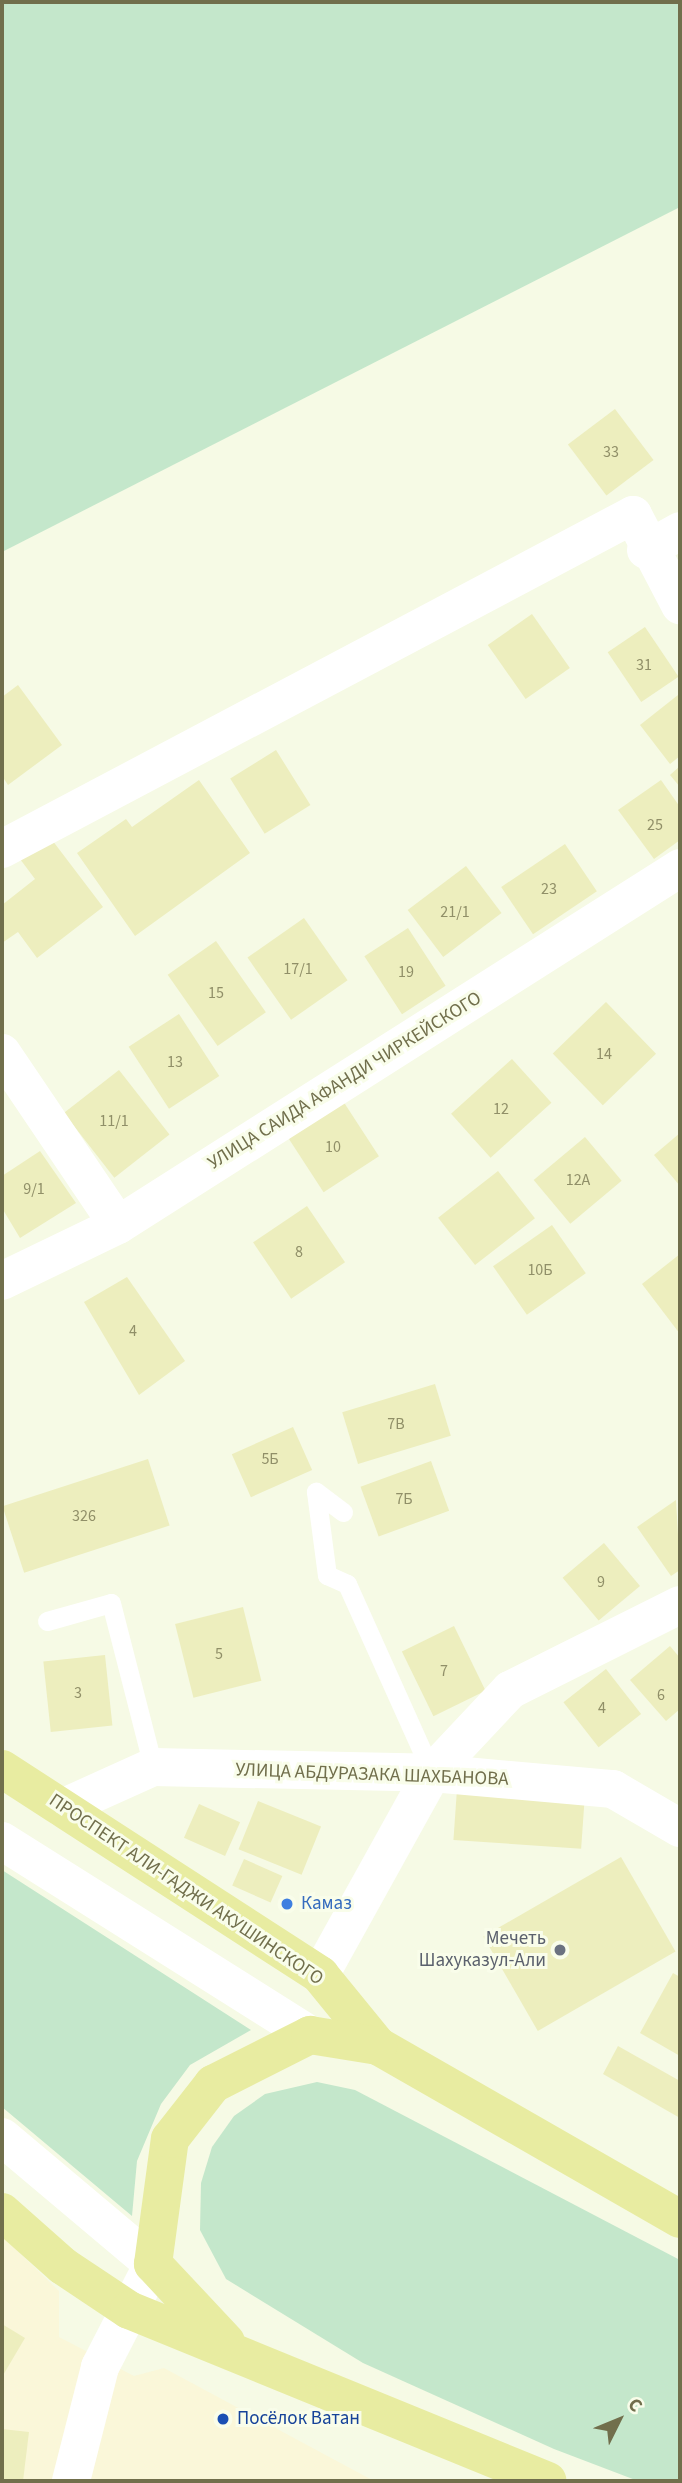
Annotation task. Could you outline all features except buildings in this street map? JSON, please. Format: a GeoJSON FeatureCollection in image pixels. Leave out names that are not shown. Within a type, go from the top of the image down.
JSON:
{"type":"FeatureCollection","features":[{"type":"Feature","properties":{"kind":"highway","name":"ПРОСПЕКТ АЛИ-ГАДЖИ АКУШИНСКОГО"},"geometry":{"type":"LineString","coordinates":[[2,1769],[320,1975],[378,2046],[680,2219]]}},
{"type":"Feature","properties":{"kind":"highway"},"geometry":{"type":"LineString","coordinates":[[230,2347],[153,2264],[170,2139],[213,2084],[310,2035],[378,2046]]}},
{"type":"Feature","properties":{"kind":"highway"},"geometry":{"type":"LineString","coordinates":[[2,2212],[63,2266],[129,2310],[230,2347],[547,2481]]}},
{"type":"Feature","properties":{"kind":"street"},"geometry":{"type":"LineString","coordinates":[[2,849],[633,515],[646,550],[680,605]]}},
{"type":"Feature","properties":{"kind":"street"},"geometry":{"type":"LineString","coordinates":[[646,550],[680,531]]}},
{"type":"Feature","properties":{"kind":"street","name":"УЛИЦА САИДА АФАНДИ ЧИРКЕЙСКОГО"},"geometry":{"type":"LineString","coordinates":[[2,1281],[118,1226],[680,868]]}},
{"type":"Feature","properties":{"kind":"street"},"geometry":{"type":"LineString","coordinates":[[2,1054],[118,1226]]}},
{"type":"Feature","properties":{"kind":"street"},"geometry":{"type":"LineString","coordinates":[[320,1975],[432,1773],[510,1690],[680,1605]]}},
{"type":"Feature","properties":{"kind":"street","name":"УЛИЦА АБДУРАЗАКА ШАХБАНОВА"},"geometry":{"type":"LineString","coordinates":[[62,1808],[153,1767],[432,1773],[612,1789],[680,1828]]}},
{"type":"Feature","properties":{"kind":"street"},"geometry":{"type":"LineString","coordinates":[[2,1841],[310,2035]]}},
{"type":"Feature","properties":{"kind":"street"},"geometry":{"type":"LineString","coordinates":[[2,2137],[153,2264],[100,2367],[71,2481]]}},
{"type":"Feature","properties":{"kind":"lane"},"geometry":{"type":"LineString","coordinates":[[343,1512],[316,1492],[327,1575],[347,1584],[432,1773]]}},
{"type":"Feature","properties":{"kind":"lane"},"geometry":{"type":"LineString","coordinates":[[47,1621],[111,1603],[153,1767]]}},
{"type":"Feature","properties":{"kind":"shaded area"},"geometry":{"type":"Polygon","coordinates":[[[2,2236],[59,2291],[59,2337],[134,2376],[164,2368],[374,2481],[2,2481],[2,2236]]]}},
{"type":"Feature","properties":{"kind":"green space"},"geometry":{"type":"Polygon","coordinates":[[[2,2],[680,2],[680,207],[2,552],[2,2]]]}},
{"type":"Feature","properties":{"kind":"green space"},"geometry":{"type":"Polygon","coordinates":[[[2,1870],[251,2030],[190,2065],[161,2104],[137,2161],[132,2216],[2,2107],[2,1870]]]}},
{"type":"Feature","properties":{"kind":"green space"},"geometry":{"type":"Polygon","coordinates":[[[317,2082],[355,2090],[680,2260],[680,2481],[638,2481],[554,2449],[363,2363],[226,2279],[200,2230],[201,2183],[212,2147],[234,2116],[265,2094],[317,2082]]]}},
{"type":"Feature","properties":{"kind":"place","name":"Камаз"},"geometry":{"type":"Point","coordinates":[287,1904]}},
{"type":"Feature","properties":{"kind":"place","name":"Мечеть Шахуказул-Али"},"geometry":{"type":"Point","coordinates":[560,1950]}},
{"type":"Feature","properties":{"kind":"place","name":"Посёлок Ватан"},"geometry":{"type":"Point","coordinates":[223,2419]}}]}
